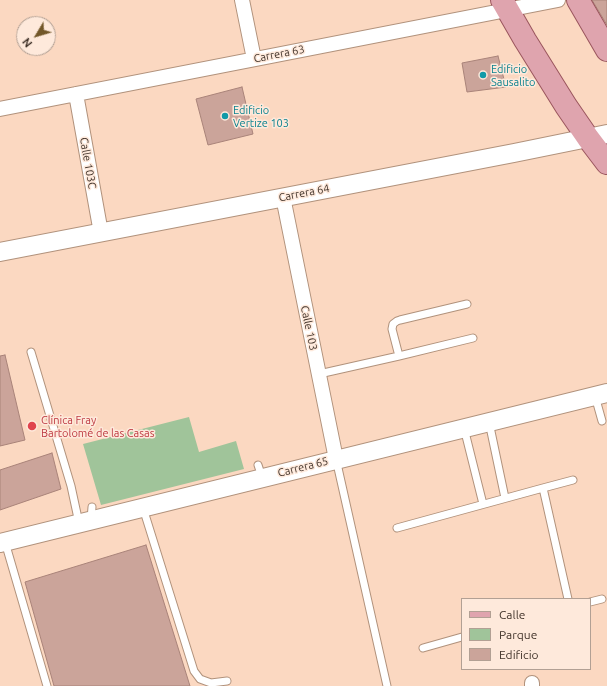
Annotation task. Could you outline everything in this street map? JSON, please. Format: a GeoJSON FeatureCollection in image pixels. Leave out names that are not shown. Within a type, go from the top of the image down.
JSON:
{"type":"FeatureCollection","features":[{"type":"Feature","properties":{"kind":"main road"},"geometry":{"type":"LineString","coordinates":[[578,0],[607,50]]}},
{"type":"Feature","properties":{"kind":"main road"},"geometry":{"type":"LineString","coordinates":[[505,5],[548,77],[601,136],[607,163]]}},
{"type":"Feature","properties":{"kind":"street"},"geometry":{"type":"LineString","coordinates":[[242,0],[254,59]]}},
{"type":"Feature","properties":{"kind":"street","name":"Carrera 63"},"geometry":{"type":"LineString","coordinates":[[0,109],[254,59],[505,5],[558,0]]}},
{"type":"Feature","properties":{"kind":"street","name":"Calle 103C"},"geometry":{"type":"LineString","coordinates":[[76,94],[101,232]]}},
{"type":"Feature","properties":{"kind":"street","name":"Carrera 64"},"geometry":{"type":"LineString","coordinates":[[0,252],[601,136]]}},
{"type":"Feature","properties":{"kind":"street","name":"Calle 103"},"geometry":{"type":"LineString","coordinates":[[283,197],[336,459]]}},
{"type":"Feature","properties":{"kind":"street","name":"Carrera 65"},"geometry":{"type":"LineString","coordinates":[[3,542],[87,517],[143,507],[260,472],[336,459],[601,394]]}},
{"type":"Feature","properties":{"kind":"lane"},"geometry":{"type":"LineString","coordinates":[[399,356],[392,329],[393,324],[400,320],[467,304]]}},
{"type":"Feature","properties":{"kind":"lane"},"geometry":{"type":"LineString","coordinates":[[319,374],[473,338]]}},
{"type":"Feature","properties":{"kind":"lane"},"geometry":{"type":"LineString","coordinates":[[31,352],[71,486],[87,517]]}},
{"type":"Feature","properties":{"kind":"lane"},"geometry":{"type":"LineString","coordinates":[[601,394],[602,421]]}},
{"type":"Feature","properties":{"kind":"lane"},"geometry":{"type":"LineString","coordinates":[[489,422],[505,498]]}},
{"type":"Feature","properties":{"kind":"lane"},"geometry":{"type":"LineString","coordinates":[[464,428],[483,504]]}},
{"type":"Feature","properties":{"kind":"lane"},"geometry":{"type":"LineString","coordinates":[[336,459],[387,686]]}},
{"type":"Feature","properties":{"kind":"lane"},"geometry":{"type":"LineString","coordinates":[[397,528],[573,480]]}},
{"type":"Feature","properties":{"kind":"lane"},"geometry":{"type":"LineString","coordinates":[[543,488],[568,598]]}},
{"type":"Feature","properties":{"kind":"lane"},"geometry":{"type":"LineString","coordinates":[[143,507],[194,671],[200,679],[210,683],[227,681]]}},
{"type":"Feature","properties":{"kind":"lane"},"geometry":{"type":"LineString","coordinates":[[3,542],[47,686]]}},
{"type":"Feature","properties":{"kind":"lane"},"geometry":{"type":"LineString","coordinates":[[591,602],[602,599]]}},
{"type":"Feature","properties":{"kind":"lane"},"geometry":{"type":"LineString","coordinates":[[423,648],[461,637]]}},
{"type":"Feature","properties":{"kind":"green space"},"geometry":{"type":"Polygon","coordinates":[[[189,417],[199,452],[236,441],[244,469],[101,505],[83,444],[189,417]]]}},
{"type":"Feature","properties":{"kind":"building"},"geometry":{"type":"Polygon","coordinates":[[[592,0],[607,0],[607,25],[592,0]]]}},
{"type":"Feature","properties":{"kind":"building","name":"Edificio Sausalito"},"geometry":{"type":"Polygon","coordinates":[[[498,56],[506,87],[467,92],[462,63],[498,56]]]}},
{"type":"Feature","properties":{"kind":"building","name":"Edificio Vertize 103"},"geometry":{"type":"Polygon","coordinates":[[[242,87],[253,134],[208,145],[196,99],[242,87]]]}},
{"type":"Feature","properties":{"kind":"building"},"geometry":{"type":"Polygon","coordinates":[[[5,355],[25,440],[0,446],[0,356],[5,355]]]}},
{"type":"Feature","properties":{"kind":"building"},"geometry":{"type":"Polygon","coordinates":[[[52,453],[61,489],[0,510],[0,470],[52,453]]]}},
{"type":"Feature","properties":{"kind":"building"},"geometry":{"type":"Polygon","coordinates":[[[146,545],[190,686],[54,686],[25,582],[146,545]]]}},
{"type":"Feature","properties":{"kind":"place","name":"Edificio Sausalito"},"geometry":{"type":"Point","coordinates":[483,75]}},
{"type":"Feature","properties":{"kind":"place","name":"Edificio Vertize 103"},"geometry":{"type":"Point","coordinates":[225,116]}},
{"type":"Feature","properties":{"kind":"place","name":"Clínica Fray Bartolomé de las Casas"},"geometry":{"type":"Point","coordinates":[32,426]}}]}
